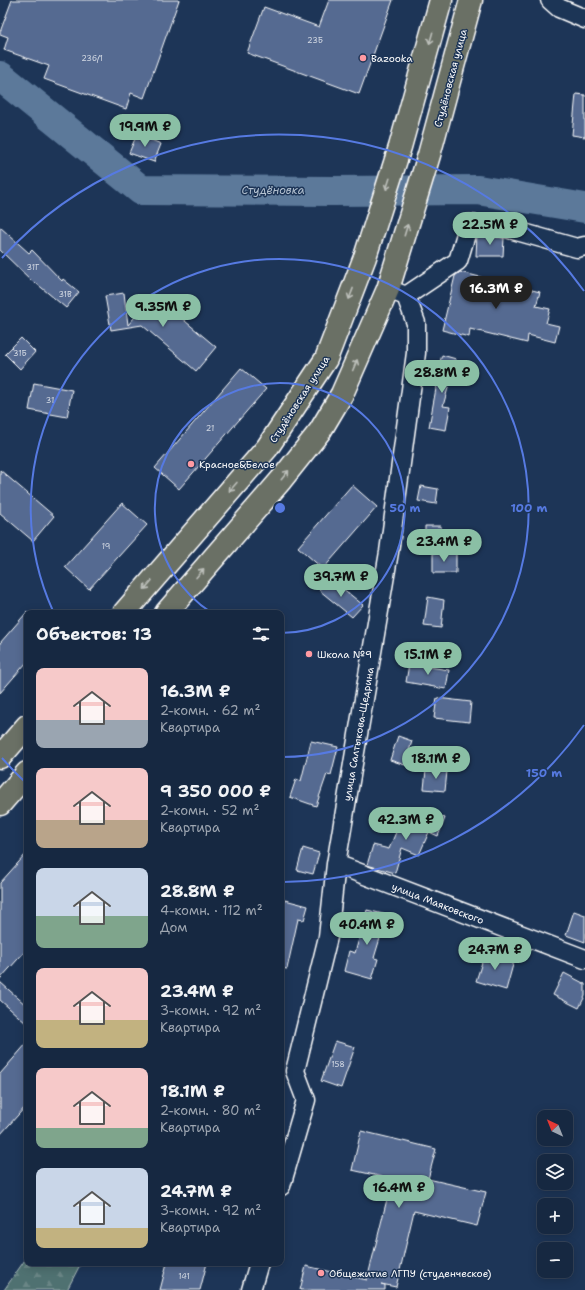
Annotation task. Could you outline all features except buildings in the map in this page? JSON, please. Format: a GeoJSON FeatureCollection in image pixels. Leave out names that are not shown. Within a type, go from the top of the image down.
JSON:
{"type":"FeatureCollection","features":[{"type":"Feature","properties":{"kind":"main road","name":"Студёновская улица"},"geometry":{"type":"LineString","coordinates":[[127,610],[267,448],[326,358],[365,257],[400,147],[441,0]]}},
{"type":"Feature","properties":{"kind":"main road","name":"Студёновская улица"},"geometry":{"type":"LineString","coordinates":[[397,292],[394,267],[429,156],[471,0]]}},
{"type":"Feature","properties":{"kind":"main road"},"geometry":{"type":"LineString","coordinates":[[169,610],[281,480],[320,431],[342,394],[397,292]]}},
{"type":"Feature","properties":{"kind":"main road"},"geometry":{"type":"LineString","coordinates":[[0,757],[24,729]]}},
{"type":"Feature","properties":{"kind":"main road"},"geometry":{"type":"LineString","coordinates":[[0,804],[24,776]]}},
{"type":"Feature","properties":{"kind":"street"},"geometry":{"type":"LineString","coordinates":[[550,0],[559,8],[585,19]]}},
{"type":"Feature","properties":{"kind":"street"},"geometry":{"type":"LineString","coordinates":[[397,292],[458,261],[469,224],[506,228],[577,248],[585,246]]}},
{"type":"Feature","properties":{"kind":"street","name":"улица Салтыкова-Щедрина"},"geometry":{"type":"LineString","coordinates":[[284,1176],[306,1100],[295,1071],[328,937],[336,864],[389,552],[416,353],[416,323],[397,292]]}},
{"type":"Feature","properties":{"kind":"street","name":"улица Маяковского"},"geometry":{"type":"LineString","coordinates":[[336,864],[585,959]]}},
{"type":"Feature","properties":{"kind":"street"},"geometry":{"type":"LineString","coordinates":[[251,1290],[258,1266]]}},
{"type":"Feature","properties":{"kind":"green space"},"geometry":{"type":"Polygon","coordinates":[[[24,1261],[24,1266],[79,1266],[67,1290],[4,1290],[24,1261]]]}},
{"type":"Feature","properties":{"kind":"waterway","name":"Студёновка"},"geometry":{"type":"LineString","coordinates":[[0,76],[141,190],[478,190],[585,208]]}},
{"type":"Feature","properties":{"kind":"place","name":"Bazooka"},"geometry":{"type":"Point","coordinates":[363,58]}},
{"type":"Feature","properties":{"kind":"place","name":"Красное&Белое"},"geometry":{"type":"Point","coordinates":[191,464]}},
{"type":"Feature","properties":{"kind":"place","name":"Школа №9"},"geometry":{"type":"Point","coordinates":[309,654]}},
{"type":"Feature","properties":{"kind":"place","name":"Общежитие ЛГПУ (студенческое)"},"geometry":{"type":"Point","coordinates":[321,1273]}}]}
